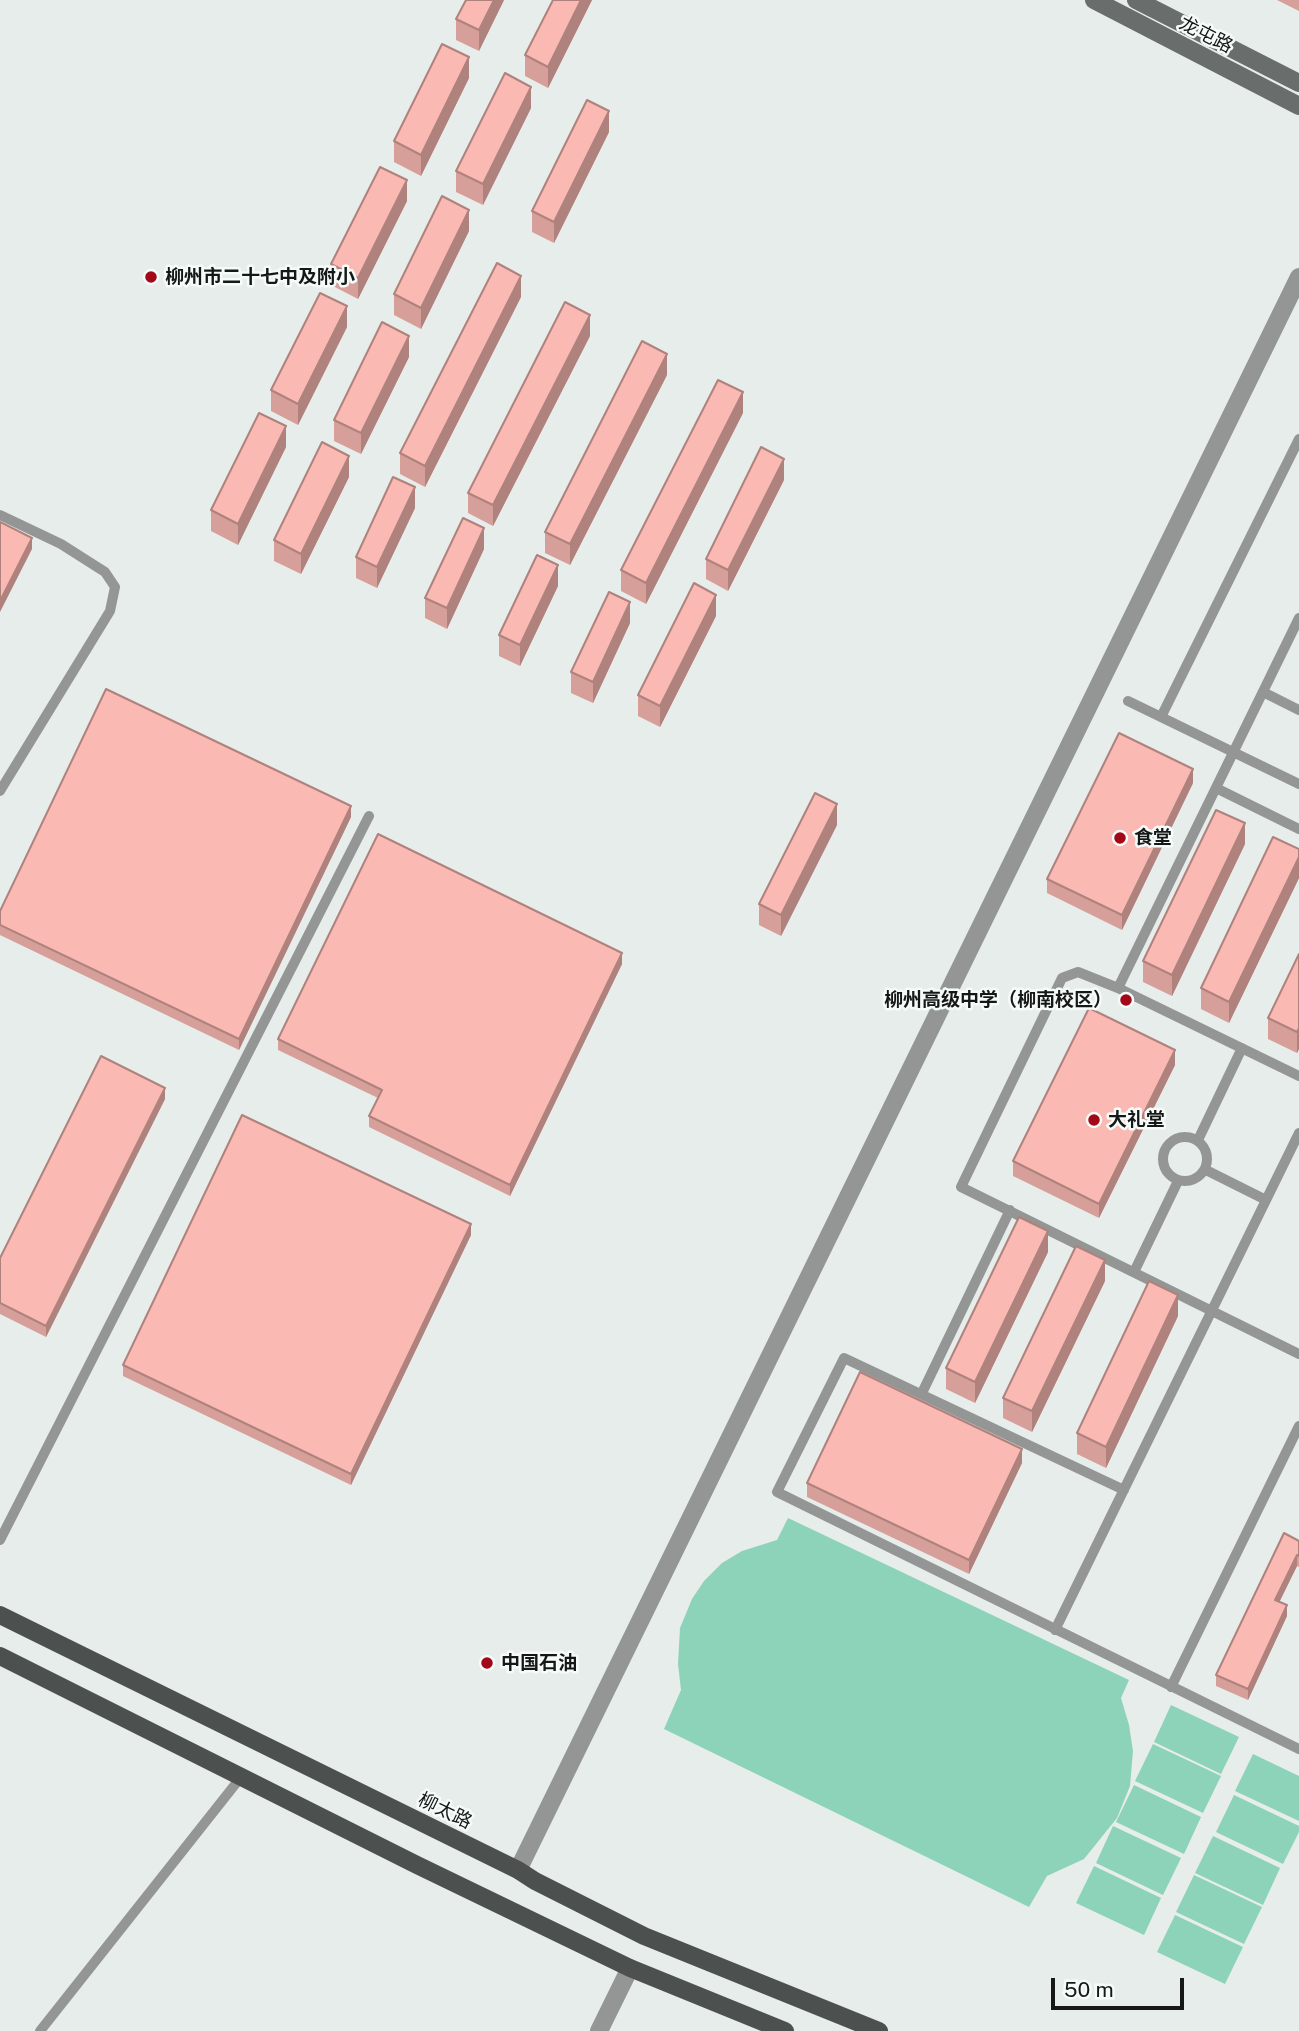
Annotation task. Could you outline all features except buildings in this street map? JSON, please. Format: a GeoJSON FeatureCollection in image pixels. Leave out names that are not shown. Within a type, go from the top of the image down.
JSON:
{"type":"FeatureCollection","features":[{"type":"Feature","properties":{"kind":"main road","name":"龙屯路"},"geometry":{"type":"LineString","coordinates":[[1094,0],[1299,106]]}},
{"type":"Feature","properties":{"kind":"main road","name":"龙屯路"},"geometry":{"type":"LineString","coordinates":[[1136,0],[1299,83]]}},
{"type":"Feature","properties":{"kind":"main road","name":"柳太路"},"geometry":{"type":"LineString","coordinates":[[0,1615],[518,1870],[644,1936],[878,2031]]}},
{"type":"Feature","properties":{"kind":"main road"},"geometry":{"type":"LineString","coordinates":[[0,1656],[630,1968],[785,2031]]}},
{"type":"Feature","properties":{"kind":"street"},"geometry":{"type":"LineString","coordinates":[[518,1870],[1299,276]]}},
{"type":"Feature","properties":{"kind":"street"},"geometry":{"type":"LineString","coordinates":[[599,2031],[630,1968]]}},
{"type":"Feature","properties":{"kind":"lane"},"geometry":{"type":"LineString","coordinates":[[1161,717],[1299,439]]}},
{"type":"Feature","properties":{"kind":"lane"},"geometry":{"type":"LineString","coordinates":[[0,515],[61,544],[105,572],[115,587],[110,611],[0,791]]}},
{"type":"Feature","properties":{"kind":"lane"},"geometry":{"type":"LineString","coordinates":[[1118,988],[1299,618]]}},
{"type":"Feature","properties":{"kind":"lane"},"geometry":{"type":"LineString","coordinates":[[1263,692],[1299,710]]}},
{"type":"Feature","properties":{"kind":"lane"},"geometry":{"type":"LineString","coordinates":[[1128,701],[1299,784]]}},
{"type":"Feature","properties":{"kind":"lane"},"geometry":{"type":"LineString","coordinates":[[1216,788],[1299,829]]}},
{"type":"Feature","properties":{"kind":"lane"},"geometry":{"type":"LineString","coordinates":[[0,1540],[369,816]]}},
{"type":"Feature","properties":{"kind":"lane"},"geometry":{"type":"LineString","coordinates":[[1299,1076],[1118,988],[1078,972],[1062,978],[961,1187],[1299,1354]]}},
{"type":"Feature","properties":{"kind":"lane"},"geometry":{"type":"LineString","coordinates":[[1198,1140],[1242,1048]]}},
{"type":"Feature","properties":{"kind":"lane"},"geometry":{"type":"LineString","coordinates":[[1055,1630],[1299,1133]]}},
{"type":"Feature","properties":{"kind":"lane"},"geometry":{"type":"LineString","coordinates":[[1184,1137],[1198,1140],[1207,1151],[1206,1170],[1191,1181],[1178,1181],[1166,1170],[1163,1155],[1166,1148],[1170,1142],[1184,1137]]}},
{"type":"Feature","properties":{"kind":"lane"},"geometry":{"type":"LineString","coordinates":[[1206,1170],[1266,1200]]}},
{"type":"Feature","properties":{"kind":"lane"},"geometry":{"type":"LineString","coordinates":[[1134,1272],[1178,1181]]}},
{"type":"Feature","properties":{"kind":"lane"},"geometry":{"type":"LineString","coordinates":[[922,1393],[1010,1210]]}},
{"type":"Feature","properties":{"kind":"lane"},"geometry":{"type":"LineString","coordinates":[[1124,1490],[844,1358],[777,1492],[1299,1749]]}},
{"type":"Feature","properties":{"kind":"lane"},"geometry":{"type":"LineString","coordinates":[[1171,1687],[1299,1426]]}},
{"type":"Feature","properties":{"kind":"lane"},"geometry":{"type":"LineString","coordinates":[[40,2031],[242,1777]]}},
{"type":"Feature","properties":{"kind":"green space"},"geometry":{"type":"Polygon","coordinates":[[[788,1518],[1129,1680],[1121,1698],[1133,1751],[1130,1786],[1117,1818],[1084,1859],[1047,1876],[1029,1907],[664,1729],[681,1690],[678,1664],[680,1628],[692,1599],[704,1581],[722,1563],[742,1551],[777,1540],[788,1518]]]}},
{"type":"Feature","properties":{"kind":"green space"},"geometry":{"type":"Polygon","coordinates":[[[1171,1705],[1239,1737],[1221,1774],[1154,1742],[1171,1705]]]}},
{"type":"Feature","properties":{"kind":"green space"},"geometry":{"type":"Polygon","coordinates":[[[1153,1744],[1221,1776],[1203,1813],[1135,1781],[1153,1744]]]}},
{"type":"Feature","properties":{"kind":"green space"},"geometry":{"type":"Polygon","coordinates":[[[1253,1754],[1299,1776],[1299,1821],[1235,1791],[1253,1754]]]}},
{"type":"Feature","properties":{"kind":"green space"},"geometry":{"type":"Polygon","coordinates":[[[1134,1785],[1201,1817],[1184,1854],[1116,1822],[1134,1785]]]}},
{"type":"Feature","properties":{"kind":"green space"},"geometry":{"type":"Polygon","coordinates":[[[1234,1795],[1299,1826],[1299,1832],[1283,1864],[1216,1832],[1234,1795]]]}},
{"type":"Feature","properties":{"kind":"green space"},"geometry":{"type":"Polygon","coordinates":[[[1113,1826],[1181,1858],[1163,1895],[1096,1863],[1113,1826]]]}},
{"type":"Feature","properties":{"kind":"green space"},"geometry":{"type":"Polygon","coordinates":[[[1213,1836],[1280,1868],[1263,1905],[1195,1873],[1213,1836]]]}},
{"type":"Feature","properties":{"kind":"green space"},"geometry":{"type":"Polygon","coordinates":[[[1094,1866],[1161,1898],[1144,1935],[1076,1903],[1094,1866]]]}},
{"type":"Feature","properties":{"kind":"green space"},"geometry":{"type":"Polygon","coordinates":[[[1194,1875],[1262,1907],[1244,1944],[1176,1912],[1194,1875]]]}},
{"type":"Feature","properties":{"kind":"green space"},"geometry":{"type":"Polygon","coordinates":[[[1175,1915],[1243,1947],[1225,1984],[1157,1952],[1175,1915]]]}},
{"type":"Feature","properties":{"kind":"place","name":"柳州市二十七中及附小"},"geometry":{"type":"Point","coordinates":[151,277]}},
{"type":"Feature","properties":{"kind":"place","name":"食堂"},"geometry":{"type":"Point","coordinates":[1120,838]}},
{"type":"Feature","properties":{"kind":"place","name":"柳州高级中学（柳南校区）"},"geometry":{"type":"Point","coordinates":[1126,1000]}},
{"type":"Feature","properties":{"kind":"place","name":"大礼堂"},"geometry":{"type":"Point","coordinates":[1094,1120]}},
{"type":"Feature","properties":{"kind":"place","name":"中国石油"},"geometry":{"type":"Point","coordinates":[487,1663]}}]}
